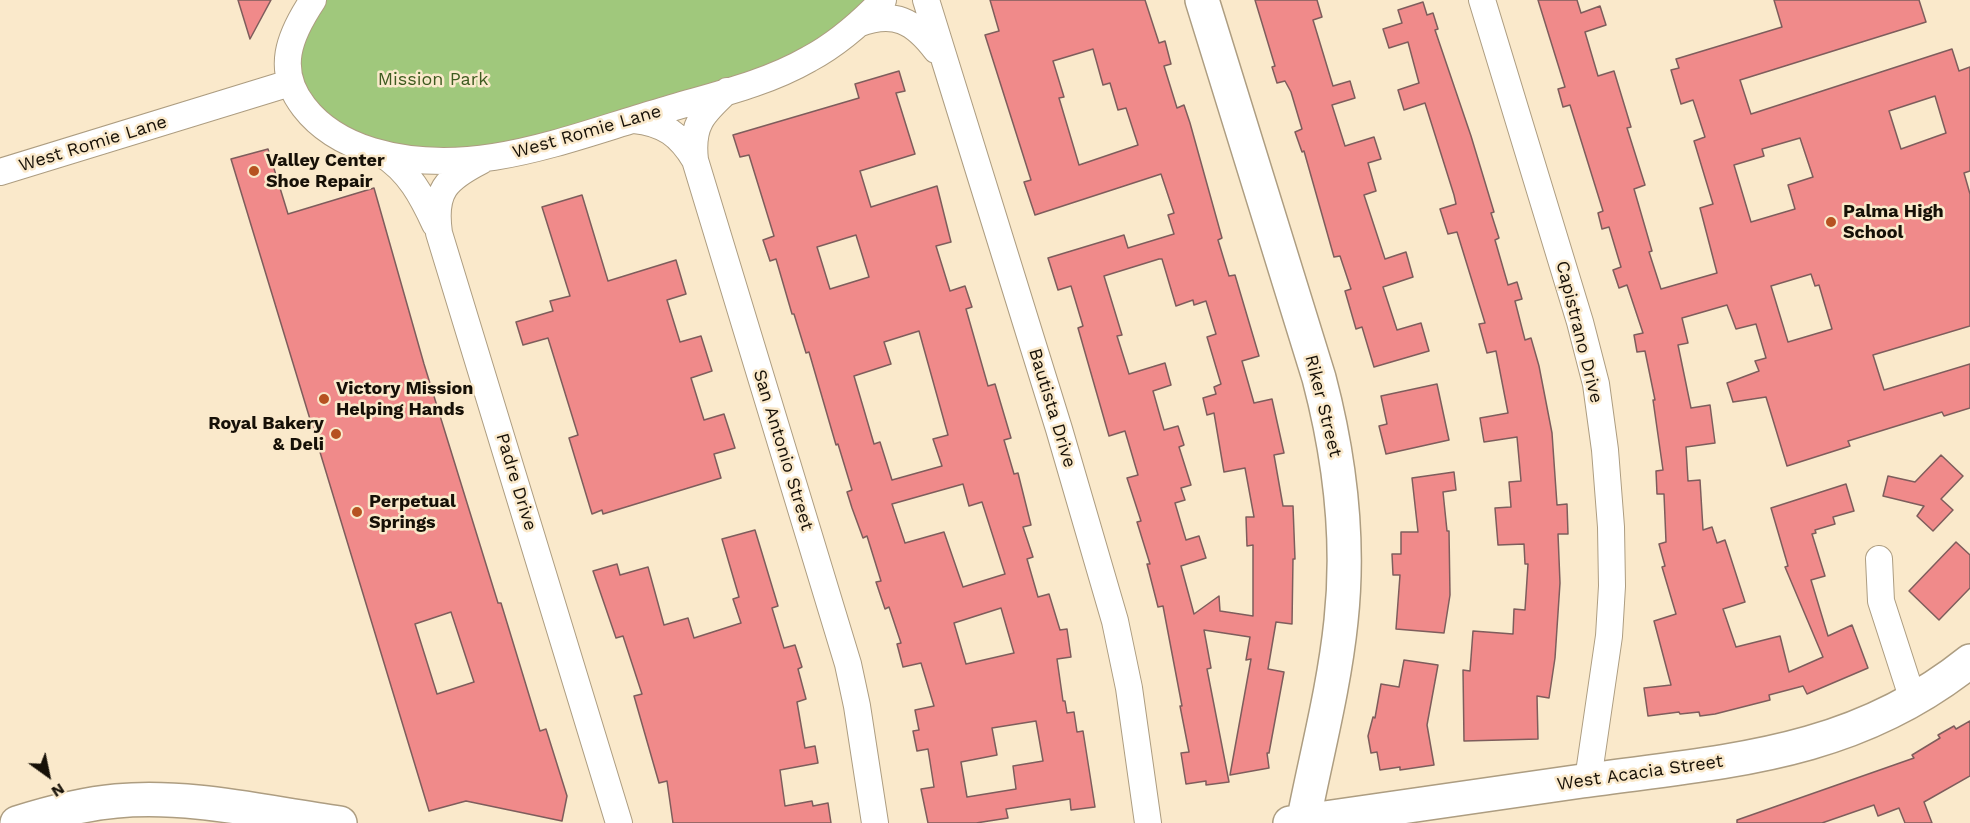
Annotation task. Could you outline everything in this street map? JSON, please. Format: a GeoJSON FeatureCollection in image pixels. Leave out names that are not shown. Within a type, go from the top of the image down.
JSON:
{"type":"FeatureCollection","features":[{"type":"Feature","properties":{"kind":"street","name":"West Romie Lane"},"geometry":{"type":"LineString","coordinates":[[313,0],[293,38],[286,61],[290,83],[309,113],[342,139],[382,153],[417,160],[482,160],[524,153],[727,91],[794,67],[834,43],[883,0]]}},
{"type":"Feature","properties":{"kind":"street","name":"Bautista Drive"},"geometry":{"type":"LineString","coordinates":[[926,0],[1059,429],[1115,621],[1130,688],[1148,823]]}},
{"type":"Feature","properties":{"kind":"street","name":"Riker Street"},"geometry":{"type":"LineString","coordinates":[[1202,0],[1319,378],[1333,437],[1343,503],[1345,537],[1341,621],[1299,822]]}},
{"type":"Feature","properties":{"kind":"street","name":"Capistrano Drive"},"geometry":{"type":"LineString","coordinates":[[1482,0],[1580,322],[1596,384],[1605,450],[1611,527],[1612,586],[1609,636],[1588,780]]}},
{"type":"Feature","properties":{"kind":"street"},"geometry":{"type":"LineString","coordinates":[[858,24],[883,19],[908,22],[921,31],[942,57]]}},
{"type":"Feature","properties":{"kind":"street","name":"West Romie Lane"},"geometry":{"type":"LineString","coordinates":[[0,172],[290,83]]}},
{"type":"Feature","properties":{"kind":"street","name":"San Antonio Street"},"geometry":{"type":"LineString","coordinates":[[727,91],[698,122],[693,144],[695,160],[848,664],[857,706],[875,823]]}},
{"type":"Feature","properties":{"kind":"street"},"geometry":{"type":"LineString","coordinates":[[633,120],[662,125],[681,139],[695,160]]}},
{"type":"Feature","properties":{"kind":"street"},"geometry":{"type":"LineString","coordinates":[[382,153],[402,167],[410,177],[439,232]]}},
{"type":"Feature","properties":{"kind":"street","name":"Padre Drive"},"geometry":{"type":"LineString","coordinates":[[482,160],[453,176],[444,187],[435,211],[439,232],[619,823]]}},
{"type":"Feature","properties":{"kind":"street"},"geometry":{"type":"LineString","coordinates":[[1879,559],[1881,602],[1913,700]]}},
{"type":"Feature","properties":{"kind":"street","name":"West Acacia Street"},"geometry":{"type":"LineString","coordinates":[[1299,822],[1729,761],[1803,747],[1861,726],[1913,700],[1970,661]]}},
{"type":"Feature","properties":{"kind":"street"},"geometry":{"type":"LineString","coordinates":[[17,823],[58,811],[116,801],[162,800],[229,806],[340,823]]}},
{"type":"Feature","properties":{"kind":"green space","name":"Mission Park"},"geometry":{"type":"Polygon","coordinates":[[[313,0],[883,0],[834,43],[524,152],[416,160],[309,113],[293,37],[313,0]]]}},
{"type":"Feature","properties":{"kind":"building"},"geometry":{"type":"Polygon","coordinates":[[[238,0],[271,0],[250,39],[238,0]]]}},
{"type":"Feature","properties":{"kind":"building"},"geometry":{"type":"Polygon","coordinates":[[[990,0],[1145,0],[1159,43],[1165,41],[1171,64],[1164,66],[1177,108],[1184,105],[1190,123],[1222,238],[1218,240],[1229,276],[1235,275],[1259,356],[1242,361],[1254,403],[1272,399],[1284,453],[1274,455],[1283,506],[1293,506],[1295,559],[1293,559],[1292,624],[1276,622],[1268,669],[1284,672],[1269,753],[1267,753],[1269,768],[1230,775],[1251,659],[1246,660],[1250,637],[1204,630],[1211,668],[1207,669],[1229,782],[1206,785],[1206,781],[1186,784],[1181,753],[1189,752],[1163,606],[1158,607],[1147,564],[1150,564],[1137,522],[1141,521],[1127,478],[1138,475],[1125,431],[1109,436],[1078,328],[1083,326],[1071,286],[1058,290],[1048,258],[1124,235],[1128,248],[1174,234],[1168,215],[1174,213],[1161,174],[1035,215],[1024,182],[1031,180],[985,35],[999,31],[990,0]],[[1093,49],[1053,61],[1064,97],[1059,98],[1079,165],[1138,145],[1126,108],[1118,110],[1110,83],[1103,85],[1093,49]],[[1162,259],[1104,276],[1122,335],[1117,336],[1129,374],[1165,363],[1171,385],[1153,391],[1164,430],[1178,426],[1184,445],[1179,447],[1191,485],[1181,488],[1185,500],[1175,503],[1186,540],[1199,536],[1206,558],[1181,566],[1194,614],[1219,596],[1220,611],[1253,616],[1253,545],[1247,546],[1246,517],[1254,517],[1245,468],[1224,472],[1214,413],[1207,415],[1203,398],[1216,394],[1214,387],[1221,384],[1207,337],[1216,334],[1206,301],[1194,305],[1193,300],[1176,306],[1162,259]]]}},
{"type":"Feature","properties":{"kind":"building"},"geometry":{"type":"Polygon","coordinates":[[[1255,0],[1317,0],[1322,17],[1313,20],[1333,86],[1350,81],[1355,98],[1332,105],[1345,146],[1374,137],[1381,159],[1368,163],[1376,191],[1364,195],[1385,259],[1406,252],[1413,277],[1383,287],[1397,330],[1421,323],[1429,351],[1374,367],[1362,327],[1356,329],[1345,291],[1351,289],[1340,256],[1334,257],[1304,151],[1302,152],[1295,132],[1302,129],[1291,92],[1285,81],[1277,83],[1272,67],[1275,66],[1255,0]]]}},
{"type":"Feature","properties":{"kind":"building","name":"Palma High School"},"geometry":{"type":"Polygon","coordinates":[[[1538,0],[1577,0],[1581,13],[1600,6],[1606,25],[1585,32],[1598,76],[1614,71],[1631,127],[1627,128],[1645,185],[1634,189],[1652,251],[1649,252],[1661,289],[1717,273],[1700,208],[1713,204],[1694,141],[1705,137],[1693,100],[1681,104],[1671,70],[1679,68],[1676,59],[1782,27],[1774,0],[1919,0],[1926,22],[1740,80],[1751,114],[1952,49],[1959,71],[1970,67],[1970,171],[1964,173],[1970,194],[1970,326],[1873,355],[1884,390],[1970,364],[1970,408],[1944,416],[1942,412],[1848,441],[1850,446],[1787,466],[1766,397],[1733,402],[1727,383],[1759,371],[1755,361],[1766,358],[1756,324],[1736,329],[1727,305],[1682,318],[1688,343],[1678,345],[1691,408],[1710,405],[1715,443],[1686,447],[1688,481],[1700,480],[1703,530],[1712,527],[1717,543],[1725,540],[1745,602],[1723,609],[1736,647],[1780,636],[1789,672],[1823,657],[1785,567],[1788,566],[1771,508],[1846,484],[1854,511],[1833,517],[1835,524],[1815,530],[1816,533],[1812,534],[1825,576],[1811,580],[1828,636],[1852,625],[1868,668],[1807,694],[1803,686],[1769,695],[1770,700],[1715,714],[1700,716],[1699,712],[1680,714],[1679,712],[1648,716],[1644,688],[1671,685],[1654,621],[1676,614],[1662,567],[1665,566],[1659,544],[1666,542],[1664,494],[1657,494],[1656,471],[1663,470],[1653,400],[1655,400],[1645,351],[1637,352],[1634,335],[1643,333],[1627,285],[1619,288],[1613,270],[1621,267],[1609,227],[1602,229],[1598,213],[1603,211],[1570,105],[1563,107],[1558,89],[1565,87],[1538,0]],[[1935,96],[1889,111],[1901,149],[1946,133],[1935,96]],[[1800,138],[1762,149],[1764,156],[1734,165],[1751,222],[1795,209],[1788,185],[1813,177],[1800,138]],[[1811,274],[1771,286],[1788,342],[1832,329],[1819,285],[1815,286],[1811,274]]]}},
{"type":"Feature","properties":{"kind":"building"},"geometry":{"type":"Polygon","coordinates":[[[1423,2],[1427,15],[1433,13],[1438,29],[1435,30],[1494,212],[1491,213],[1499,238],[1495,240],[1508,285],[1517,282],[1522,299],[1515,301],[1525,340],[1531,338],[1539,366],[1552,433],[1557,505],[1567,504],[1568,534],[1558,534],[1560,583],[1555,658],[1549,698],[1537,696],[1538,739],[1464,741],[1463,670],[1470,671],[1473,631],[1513,634],[1514,609],[1525,610],[1528,564],[1525,564],[1524,544],[1498,545],[1495,508],[1511,507],[1509,482],[1521,481],[1517,437],[1484,442],[1480,418],[1508,413],[1496,351],[1487,353],[1479,324],[1485,323],[1457,232],[1448,234],[1440,209],[1456,204],[1454,195],[1425,103],[1404,110],[1398,90],[1419,83],[1408,42],[1389,48],[1383,29],[1402,23],[1398,10],[1423,2]]]}},
{"type":"Feature","properties":{"kind":"building"},"geometry":{"type":"Polygon","coordinates":[[[899,71],[905,91],[896,93],[915,154],[860,171],[871,207],[937,186],[951,242],[936,246],[950,291],[965,286],[972,307],[966,309],[988,386],[995,384],[1011,438],[1004,440],[1014,474],[1018,473],[1031,525],[1023,527],[1033,557],[1027,559],[1038,597],[1049,594],[1060,630],[1067,629],[1071,657],[1057,659],[1063,701],[1065,701],[1067,713],[1074,712],[1077,732],[1083,731],[1095,807],[1071,810],[1070,799],[1006,809],[1008,818],[976,823],[928,823],[921,789],[934,787],[928,749],[917,751],[913,731],[919,730],[915,710],[934,706],[921,663],[903,667],[897,644],[901,643],[889,607],[885,609],[876,582],[881,581],[867,536],[863,538],[852,508],[847,492],[852,490],[838,444],[836,445],[809,352],[806,353],[794,314],[792,314],[776,259],[770,261],[763,240],[774,236],[749,155],[740,157],[733,135],[859,98],[855,84],[899,71]],[[856,235],[817,247],[830,289],[869,277],[856,235]],[[919,331],[884,342],[891,364],[854,376],[874,444],[880,442],[892,480],[942,466],[933,439],[948,435],[919,331]],[[963,484],[892,504],[905,543],[944,532],[963,587],[1005,574],[982,502],[969,506],[963,484]],[[1001,608],[954,623],[966,664],[1014,653],[1001,608]],[[1036,721],[992,728],[997,755],[961,762],[967,797],[1016,789],[1013,766],[1043,761],[1036,721]]]}},
{"type":"Feature","properties":{"kind":"building"},"geometry":{"type":"Polygon","coordinates":[[[268,149],[288,214],[374,188],[424,364],[498,603],[501,603],[540,731],[546,729],[567,796],[562,821],[466,801],[429,811],[231,159],[268,149]],[[451,612],[415,624],[437,694],[474,682],[451,612]]]}},
{"type":"Feature","properties":{"kind":"building"},"geometry":{"type":"Polygon","coordinates":[[[582,195],[608,281],[676,260],[686,294],[667,300],[680,342],[701,336],[712,371],[691,378],[704,420],[724,414],[735,448],[714,454],[721,478],[603,514],[602,510],[592,514],[569,438],[578,435],[548,338],[523,345],[516,322],[553,311],[550,301],[570,296],[542,207],[582,195]]]}},
{"type":"Feature","properties":{"kind":"building"},"geometry":{"type":"Polygon","coordinates":[[[1437,384],[1449,440],[1386,454],[1379,426],[1387,424],[1381,396],[1437,384]]]}},
{"type":"Feature","properties":{"kind":"building"},"geometry":{"type":"Polygon","coordinates":[[[1941,455],[1963,476],[1941,499],[1953,510],[1933,531],[1917,516],[1924,506],[1883,496],[1888,476],[1915,482],[1941,455]]]}},
{"type":"Feature","properties":{"kind":"building"},"geometry":{"type":"Polygon","coordinates":[[[1454,472],[1456,490],[1443,492],[1447,531],[1449,531],[1450,595],[1444,633],[1396,629],[1400,575],[1393,575],[1392,554],[1401,554],[1401,532],[1418,532],[1412,478],[1454,472]]]}},
{"type":"Feature","properties":{"kind":"building"},"geometry":{"type":"Polygon","coordinates":[[[755,530],[778,606],[772,608],[784,648],[795,645],[802,667],[798,669],[806,699],[797,702],[805,748],[815,746],[818,763],[780,770],[785,806],[812,801],[813,806],[828,803],[831,823],[673,823],[667,781],[659,783],[634,696],[642,694],[623,636],[616,638],[593,571],[617,564],[620,575],[648,567],[664,625],[688,618],[694,638],[741,623],[733,599],[739,597],[722,539],[755,530]]]}},
{"type":"Feature","properties":{"kind":"building"},"geometry":{"type":"Polygon","coordinates":[[[1956,542],[1970,555],[1970,588],[1939,620],[1909,591],[1956,542]]]}},
{"type":"Feature","properties":{"kind":"building"},"geometry":{"type":"Polygon","coordinates":[[[1404,660],[1438,665],[1427,725],[1434,765],[1400,770],[1400,767],[1380,770],[1377,752],[1371,753],[1368,736],[1373,717],[1375,718],[1381,684],[1399,687],[1404,660]]]}},
{"type":"Feature","properties":{"kind":"building"},"geometry":{"type":"Polygon","coordinates":[[[1970,721],[1970,776],[1924,802],[1932,823],[1905,823],[1899,808],[1878,816],[1874,805],[1822,823],[1737,823],[1737,820],[1914,758],[1912,755],[1940,738],[1938,735],[1954,726],[1956,729],[1970,721]]]}},
{"type":"Feature","properties":{"kind":"place","name":"Valley Center Shoe Repair"},"geometry":{"type":"Point","coordinates":[254,171]}},
{"type":"Feature","properties":{"kind":"place","name":"Palma High School"},"geometry":{"type":"Point","coordinates":[1831,222]}},
{"type":"Feature","properties":{"kind":"place","name":"Victory Mission Helping Hands"},"geometry":{"type":"Point","coordinates":[324,399]}},
{"type":"Feature","properties":{"kind":"place","name":"Royal Bakery & Deli"},"geometry":{"type":"Point","coordinates":[336,434]}},
{"type":"Feature","properties":{"kind":"place","name":"Perpetual Springs"},"geometry":{"type":"Point","coordinates":[357,512]}}]}
